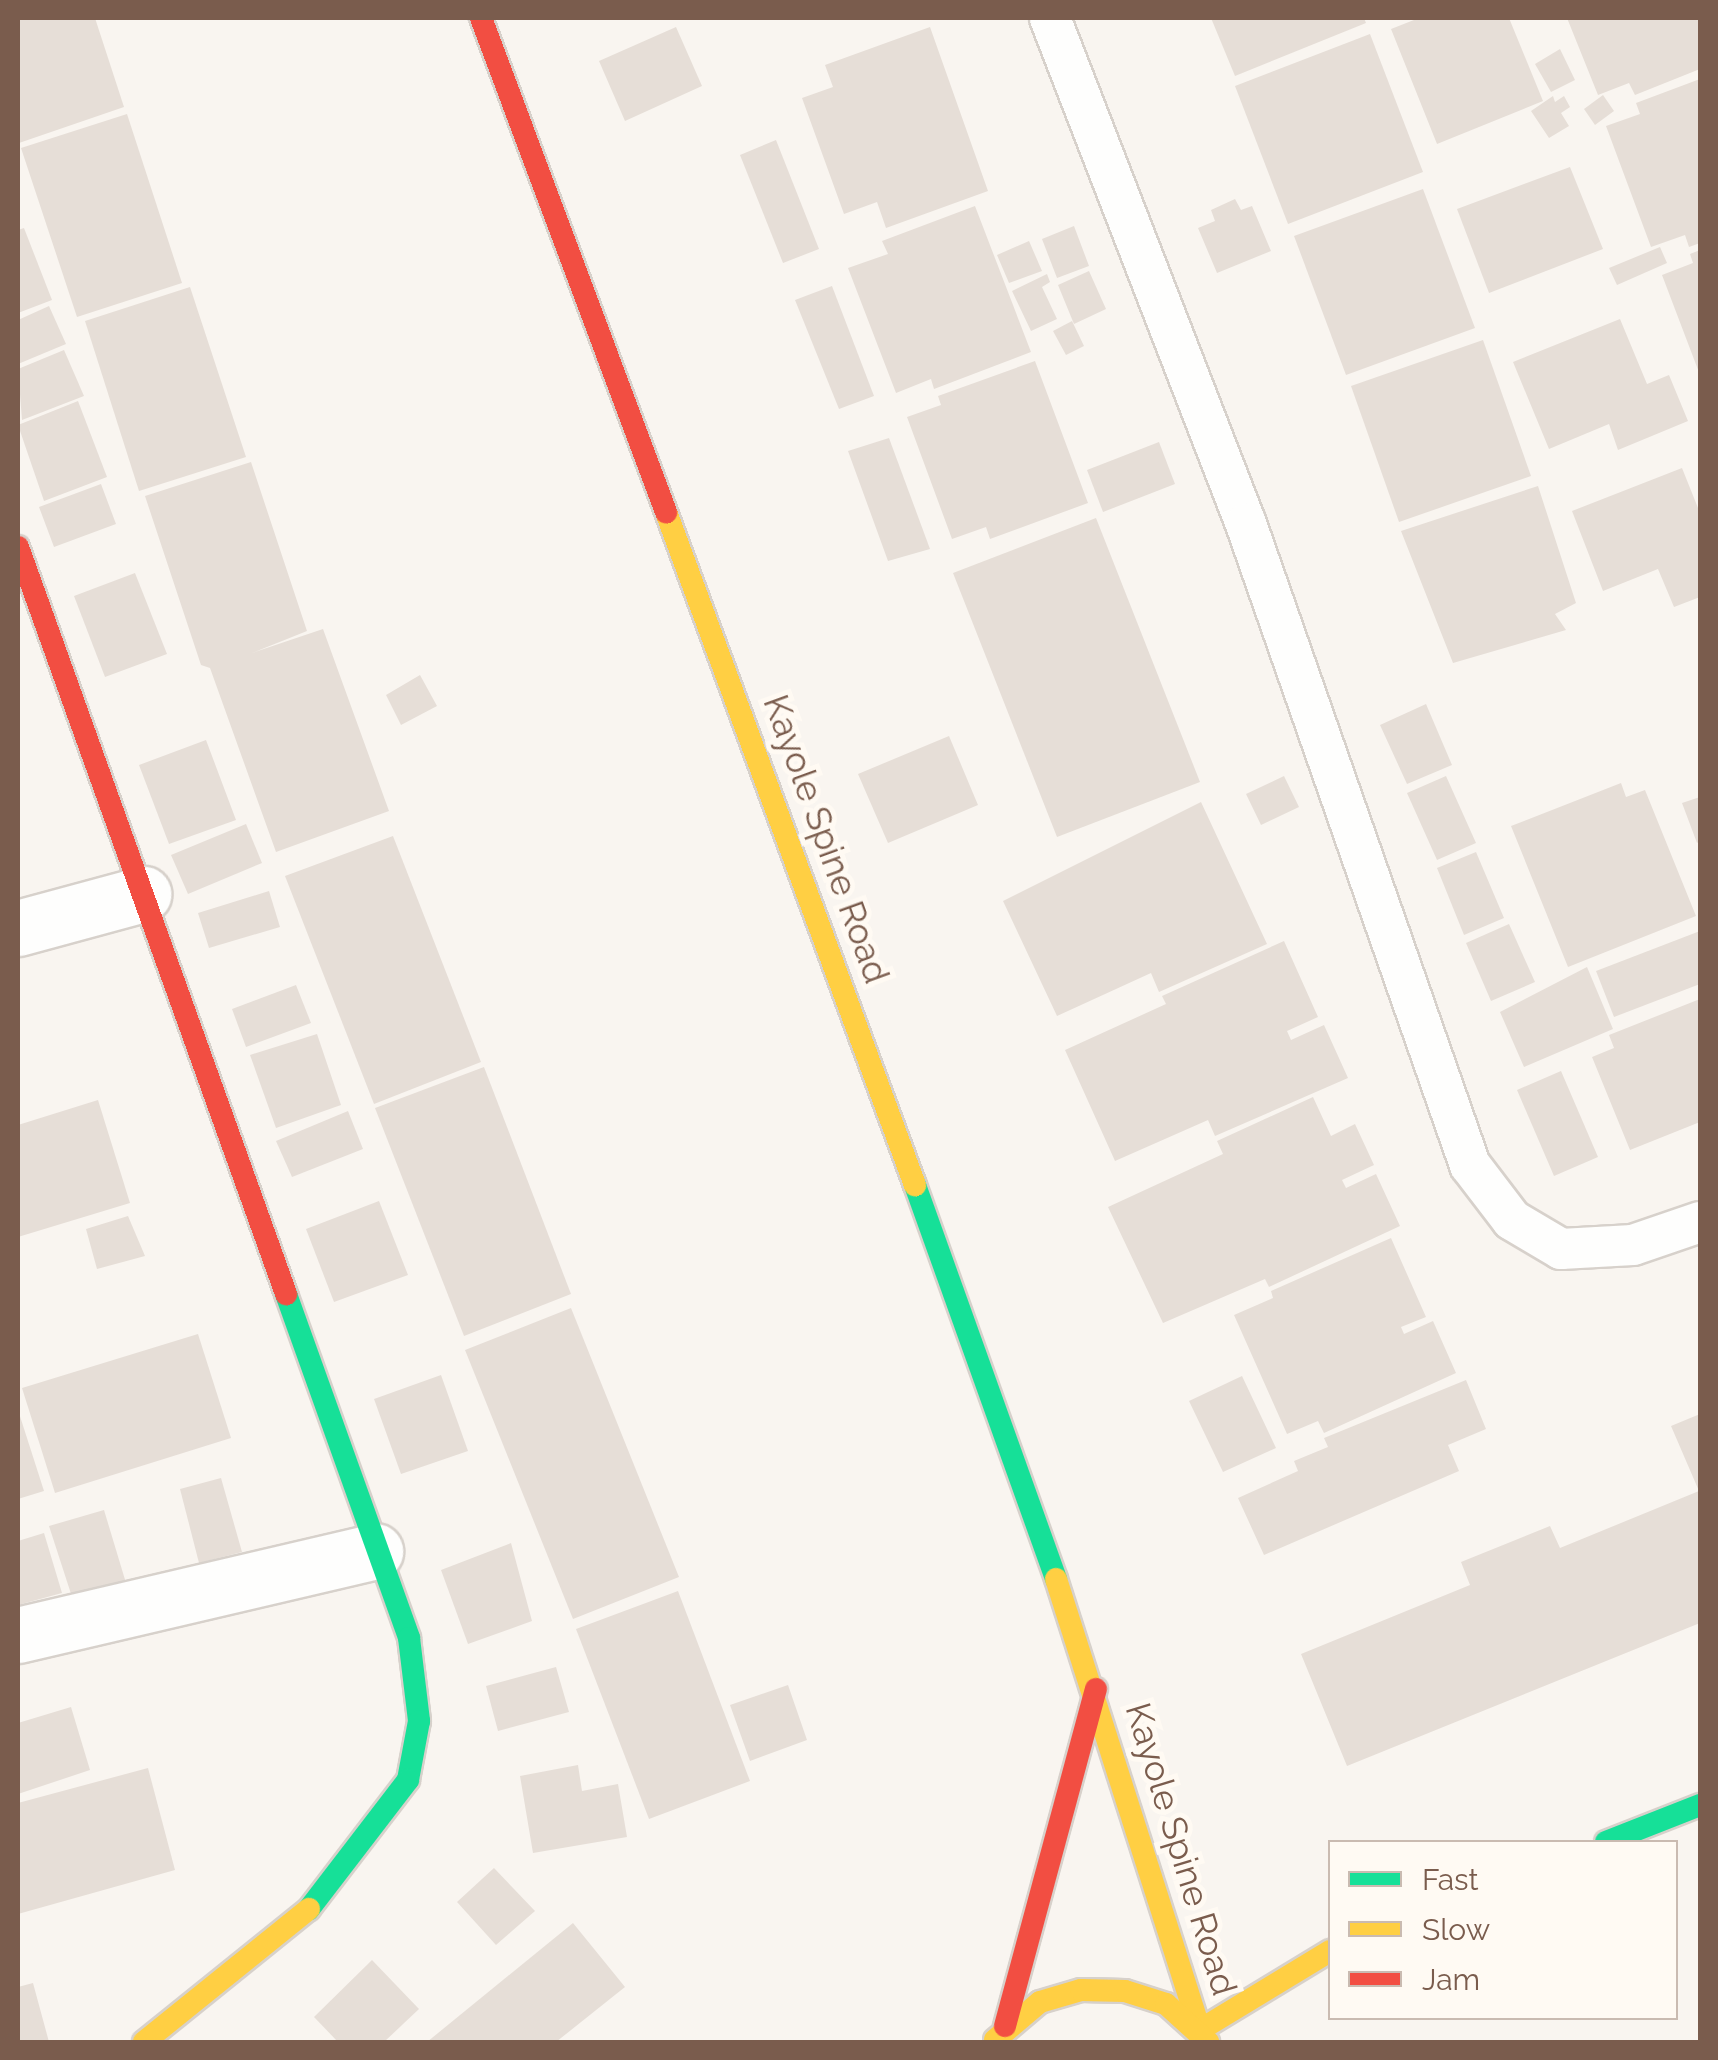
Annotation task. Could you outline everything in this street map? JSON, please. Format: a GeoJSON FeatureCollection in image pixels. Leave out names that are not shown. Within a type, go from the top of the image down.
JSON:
{"type":"FeatureCollection","features":[{"type":"Feature","properties":{"kind":"main road","name":"Kayole Spine Road"},"geometry":{"type":"LineString","coordinates":[[480,18],[814,906],[1096,1689],[1204,2036]]}},
{"type":"Feature","properties":{"kind":"main road"},"geometry":{"type":"LineString","coordinates":[[18,547],[409,1638],[419,1722],[408,1780],[322,1899],[144,2042]]}},
{"type":"Feature","properties":{"kind":"main road","name":"Kayole Spine Road"},"geometry":{"type":"LineString","coordinates":[[999,2034],[1096,1689]]}},
{"type":"Feature","properties":{"kind":"main road"},"geometry":{"type":"LineString","coordinates":[[1611,1840],[1700,1806]]}},
{"type":"Feature","properties":{"kind":"main road"},"geometry":{"type":"LineString","coordinates":[[999,2034],[1040,2002],[1081,1990],[1125,1991],[1166,2004],[1204,2036],[1328,1952]]}},
{"type":"Feature","properties":{"kind":"street"},"geometry":{"type":"LineString","coordinates":[[18,928],[144,894]]}},
{"type":"Feature","properties":{"kind":"street"},"geometry":{"type":"LineString","coordinates":[[18,1635],[375,1551]]}},
{"type":"Feature","properties":{"kind":"lane"},"geometry":{"type":"LineString","coordinates":[[1050,18],[1246,524],[1470,1165],[1512,1220],[1561,1249],[1633,1245],[1700,1222]]}},
{"type":"Feature","properties":{"kind":"building"},"geometry":{"type":"Polygon","coordinates":[[[18,18],[95,18],[124,107],[19,143],[18,18]]]}},
{"type":"Feature","properties":{"kind":"building"},"geometry":{"type":"Polygon","coordinates":[[[1211,18],[1364,18],[1366,23],[1235,76],[1211,18]]]}},
{"type":"Feature","properties":{"kind":"building"},"geometry":{"type":"Polygon","coordinates":[[[1419,18],[1509,18],[1543,101],[1437,144],[1391,29],[1419,18]]]}},
{"type":"Feature","properties":{"kind":"building"},"geometry":{"type":"Polygon","coordinates":[[[1567,18],[1700,18],[1700,69],[1635,95],[1629,83],[1598,95],[1567,18]]]}},
{"type":"Feature","properties":{"kind":"building"},"geometry":{"type":"Polygon","coordinates":[[[676,27],[702,86],[625,121],[599,61],[676,27]]]}},
{"type":"Feature","properties":{"kind":"building"},"geometry":{"type":"Polygon","coordinates":[[[930,27],[988,191],[886,228],[877,202],[844,214],[802,98],[833,87],[825,65],[930,27]]]}},
{"type":"Feature","properties":{"kind":"building"},"geometry":{"type":"Polygon","coordinates":[[[1370,34],[1423,172],[1288,224],[1235,86],[1370,34]]]}},
{"type":"Feature","properties":{"kind":"building"},"geometry":{"type":"Polygon","coordinates":[[[1560,49],[1575,80],[1551,92],[1535,64],[1560,49]]]}},
{"type":"Feature","properties":{"kind":"building"},"geometry":{"type":"Polygon","coordinates":[[[1700,79],[1700,243],[1689,247],[1685,235],[1651,247],[1606,126],[1640,114],[1636,103],[1700,79]]]}},
{"type":"Feature","properties":{"kind":"building"},"geometry":{"type":"Polygon","coordinates":[[[1603,95],[1614,111],[1595,125],[1584,109],[1603,95]]]}},
{"type":"Feature","properties":{"kind":"building"},"geometry":{"type":"Polygon","coordinates":[[[1553,96],[1555,102],[1564,96],[1570,107],[1561,113],[1569,126],[1549,138],[1531,111],[1553,96]]]}},
{"type":"Feature","properties":{"kind":"building"},"geometry":{"type":"Polygon","coordinates":[[[127,114],[182,283],[77,317],[21,148],[127,114]]]}},
{"type":"Feature","properties":{"kind":"building"},"geometry":{"type":"Polygon","coordinates":[[[776,140],[819,249],[783,263],[740,155],[776,140]]]}},
{"type":"Feature","properties":{"kind":"building"},"geometry":{"type":"Polygon","coordinates":[[[1570,167],[1603,249],[1489,293],[1457,209],[1570,167]]]}},
{"type":"Feature","properties":{"kind":"building"},"geometry":{"type":"Polygon","coordinates":[[[1423,189],[1475,328],[1346,375],[1294,236],[1423,189]]]}},
{"type":"Feature","properties":{"kind":"building"},"geometry":{"type":"Polygon","coordinates":[[[1235,199],[1241,210],[1252,206],[1271,251],[1217,273],[1198,228],[1215,221],[1211,210],[1235,199]]]}},
{"type":"Feature","properties":{"kind":"building"},"geometry":{"type":"Polygon","coordinates":[[[975,206],[1031,352],[934,389],[931,379],[896,393],[848,268],[888,254],[882,241],[975,206]]]}},
{"type":"Feature","properties":{"kind":"building"},"geometry":{"type":"Polygon","coordinates":[[[1074,226],[1089,266],[1057,278],[1042,239],[1074,226]]]}},
{"type":"Feature","properties":{"kind":"building"},"geometry":{"type":"Polygon","coordinates":[[[24,228],[52,300],[18,313],[18,230],[24,228]]]}},
{"type":"Feature","properties":{"kind":"building"},"geometry":{"type":"Polygon","coordinates":[[[1029,241],[1042,271],[1009,283],[997,255],[1029,241]]]}},
{"type":"Feature","properties":{"kind":"building"},"geometry":{"type":"Polygon","coordinates":[[[1660,247],[1667,263],[1617,285],[1609,268],[1660,247]]]}},
{"type":"Feature","properties":{"kind":"building"},"geometry":{"type":"Polygon","coordinates":[[[1700,250],[1700,375],[1662,275],[1693,263],[1690,254],[1700,250]]]}},
{"type":"Feature","properties":{"kind":"building"},"geometry":{"type":"Polygon","coordinates":[[[1089,271],[1106,309],[1074,324],[1058,285],[1089,271]]]}},
{"type":"Feature","properties":{"kind":"building"},"geometry":{"type":"Polygon","coordinates":[[[1047,274],[1050,282],[1042,287],[1057,319],[1031,331],[1012,291],[1047,274]]]}},
{"type":"Feature","properties":{"kind":"building"},"geometry":{"type":"Polygon","coordinates":[[[832,286],[874,396],[839,409],[795,300],[832,286]]]}},
{"type":"Feature","properties":{"kind":"building"},"geometry":{"type":"Polygon","coordinates":[[[190,287],[246,457],[139,491],[85,321],[190,287]]]}},
{"type":"Feature","properties":{"kind":"building"},"geometry":{"type":"Polygon","coordinates":[[[49,306],[66,344],[18,364],[18,320],[49,306]]]}},
{"type":"Feature","properties":{"kind":"building"},"geometry":{"type":"Polygon","coordinates":[[[1620,319],[1647,384],[1669,375],[1688,421],[1618,450],[1609,424],[1549,449],[1513,362],[1620,319]]]}},
{"type":"Feature","properties":{"kind":"building"},"geometry":{"type":"Polygon","coordinates":[[[1072,321],[1084,346],[1066,355],[1053,331],[1072,321]]]}},
{"type":"Feature","properties":{"kind":"building"},"geometry":{"type":"Polygon","coordinates":[[[1483,340],[1531,476],[1399,522],[1351,386],[1483,340]]]}},
{"type":"Feature","properties":{"kind":"building"},"geometry":{"type":"Polygon","coordinates":[[[64,350],[84,396],[22,420],[18,369],[64,350]]]}},
{"type":"Feature","properties":{"kind":"building"},"geometry":{"type":"Polygon","coordinates":[[[1035,361],[1088,503],[990,539],[986,527],[952,539],[907,417],[941,405],[938,396],[1035,361]]]}},
{"type":"Feature","properties":{"kind":"building"},"geometry":{"type":"Polygon","coordinates":[[[78,401],[107,477],[44,501],[18,425],[78,401]]]}},
{"type":"Feature","properties":{"kind":"building"},"geometry":{"type":"Polygon","coordinates":[[[889,438],[930,549],[888,561],[848,451],[889,438]]]}},
{"type":"Feature","properties":{"kind":"building"},"geometry":{"type":"Polygon","coordinates":[[[1159,442],[1175,484],[1103,512],[1087,470],[1159,442]]]}},
{"type":"Feature","properties":{"kind":"building"},"geometry":{"type":"Polygon","coordinates":[[[251,462],[307,631],[252,653],[323,629],[389,811],[276,852],[210,668],[201,665],[145,496],[251,462]]]}},
{"type":"Feature","properties":{"kind":"building"},"geometry":{"type":"Polygon","coordinates":[[[1682,468],[1700,513],[1700,597],[1674,607],[1658,569],[1603,591],[1572,511],[1682,468]]]}},
{"type":"Feature","properties":{"kind":"building"},"geometry":{"type":"Polygon","coordinates":[[[101,484],[116,524],[54,547],[39,507],[101,484]]]}},
{"type":"Feature","properties":{"kind":"building"},"geometry":{"type":"Polygon","coordinates":[[[1538,486],[1576,603],[1555,614],[1566,630],[1453,663],[1401,531],[1538,486]]]}},
{"type":"Feature","properties":{"kind":"building"},"geometry":{"type":"Polygon","coordinates":[[[1096,518],[1200,782],[1057,837],[953,573],[1096,518]]]}},
{"type":"Feature","properties":{"kind":"building"},"geometry":{"type":"Polygon","coordinates":[[[135,573],[167,654],[105,677],[74,596],[135,573]]]}},
{"type":"Feature","properties":{"kind":"building"},"geometry":{"type":"Polygon","coordinates":[[[420,675],[437,706],[401,725],[386,695],[420,675]]]}},
{"type":"Feature","properties":{"kind":"building"},"geometry":{"type":"Polygon","coordinates":[[[1426,704],[1452,765],[1407,784],[1380,725],[1426,704]]]}},
{"type":"Feature","properties":{"kind":"building"},"geometry":{"type":"Polygon","coordinates":[[[949,736],[978,805],[888,843],[858,774],[949,736]]]}},
{"type":"Feature","properties":{"kind":"building"},"geometry":{"type":"Polygon","coordinates":[[[206,740],[236,820],[169,844],[139,765],[206,740]]]}},
{"type":"Feature","properties":{"kind":"building"},"geometry":{"type":"Polygon","coordinates":[[[1284,776],[1299,807],[1261,825],[1246,794],[1284,776]]]}},
{"type":"Feature","properties":{"kind":"building"},"geometry":{"type":"Polygon","coordinates":[[[1446,776],[1476,843],[1437,860],[1407,793],[1446,776]]]}},
{"type":"Feature","properties":{"kind":"building"},"geometry":{"type":"Polygon","coordinates":[[[1621,783],[1626,797],[1645,790],[1696,916],[1568,967],[1511,826],[1621,783]]]}},
{"type":"Feature","properties":{"kind":"building"},"geometry":{"type":"Polygon","coordinates":[[[1700,797],[1700,841],[1697,843],[1682,803],[1700,797]]]}},
{"type":"Feature","properties":{"kind":"building"},"geometry":{"type":"Polygon","coordinates":[[[1201,802],[1267,944],[1159,992],[1151,973],[1057,1016],[1003,901],[1201,802]]]}},
{"type":"Feature","properties":{"kind":"building"},"geometry":{"type":"Polygon","coordinates":[[[246,824],[262,863],[188,894],[171,855],[246,824]]]}},
{"type":"Feature","properties":{"kind":"building"},"geometry":{"type":"Polygon","coordinates":[[[393,836],[481,1062],[374,1104],[285,876],[393,836]]]}},
{"type":"Feature","properties":{"kind":"building"},"geometry":{"type":"Polygon","coordinates":[[[1476,852],[1504,918],[1464,935],[1437,868],[1476,852]]]}},
{"type":"Feature","properties":{"kind":"building"},"geometry":{"type":"Polygon","coordinates":[[[269,891],[280,927],[209,948],[198,913],[269,891]]]}},
{"type":"Feature","properties":{"kind":"building"},"geometry":{"type":"Polygon","coordinates":[[[1509,924],[1535,982],[1491,1001],[1466,943],[1509,924]]]}},
{"type":"Feature","properties":{"kind":"building"},"geometry":{"type":"Polygon","coordinates":[[[1700,931],[1700,984],[1614,1017],[1596,971],[1700,931]]]}},
{"type":"Feature","properties":{"kind":"building"},"geometry":{"type":"Polygon","coordinates":[[[1284,941],[1318,1017],[1287,1031],[1291,1040],[1324,1025],[1348,1078],[1215,1136],[1208,1120],[1115,1161],[1065,1050],[1166,1004],[1162,996],[1284,941]]]}},
{"type":"Feature","properties":{"kind":"building"},"geometry":{"type":"Polygon","coordinates":[[[1587,967],[1613,1029],[1524,1067],[1500,1012],[1587,967]]]}},
{"type":"Feature","properties":{"kind":"building"},"geometry":{"type":"Polygon","coordinates":[[[296,985],[311,1023],[246,1047],[232,1009],[296,985]]]}},
{"type":"Feature","properties":{"kind":"building"},"geometry":{"type":"Polygon","coordinates":[[[1700,999],[1700,1122],[1630,1150],[1592,1057],[1614,1048],[1609,1035],[1700,999]]]}},
{"type":"Feature","properties":{"kind":"building"},"geometry":{"type":"Polygon","coordinates":[[[317,1034],[341,1105],[276,1128],[250,1055],[317,1034]]]}},
{"type":"Feature","properties":{"kind":"building"},"geometry":{"type":"Polygon","coordinates":[[[484,1067],[571,1294],[464,1336],[375,1108],[484,1067]]]}},
{"type":"Feature","properties":{"kind":"building"},"geometry":{"type":"Polygon","coordinates":[[[1561,1071],[1598,1157],[1554,1176],[1517,1090],[1561,1071]]]}},
{"type":"Feature","properties":{"kind":"building"},"geometry":{"type":"Polygon","coordinates":[[[1313,1097],[1331,1136],[1355,1124],[1374,1165],[1342,1180],[1346,1188],[1376,1174],[1400,1226],[1269,1287],[1265,1279],[1163,1323],[1108,1207],[1223,1154],[1217,1141],[1313,1097]]]}},
{"type":"Feature","properties":{"kind":"building"},"geometry":{"type":"Polygon","coordinates":[[[98,1100],[130,1203],[18,1237],[18,1125],[98,1100]]]}},
{"type":"Feature","properties":{"kind":"building"},"geometry":{"type":"Polygon","coordinates":[[[348,1111],[363,1149],[292,1177],[276,1141],[348,1111]]]}},
{"type":"Feature","properties":{"kind":"building"},"geometry":{"type":"Polygon","coordinates":[[[379,1201],[408,1275],[334,1302],[306,1229],[379,1201]]]}},
{"type":"Feature","properties":{"kind":"building"},"geometry":{"type":"Polygon","coordinates":[[[128,1216],[145,1256],[97,1269],[86,1229],[128,1216]]]}},
{"type":"Feature","properties":{"kind":"building"},"geometry":{"type":"Polygon","coordinates":[[[1391,1238],[1426,1317],[1401,1327],[1404,1334],[1433,1321],[1456,1373],[1324,1433],[1318,1421],[1287,1434],[1234,1315],[1273,1298],[1271,1291],[1391,1238]]]}},
{"type":"Feature","properties":{"kind":"building"},"geometry":{"type":"Polygon","coordinates":[[[571,1308],[679,1577],[573,1619],[465,1350],[571,1308]]]}},
{"type":"Feature","properties":{"kind":"building"},"geometry":{"type":"Polygon","coordinates":[[[198,1334],[231,1438],[55,1493],[22,1388],[198,1334]]]}},
{"type":"Feature","properties":{"kind":"building"},"geometry":{"type":"Polygon","coordinates":[[[441,1375],[468,1451],[401,1474],[374,1399],[441,1375]]]}},
{"type":"Feature","properties":{"kind":"building"},"geometry":{"type":"Polygon","coordinates":[[[1242,1376],[1276,1448],[1223,1472],[1189,1401],[1242,1376]]]}},
{"type":"Feature","properties":{"kind":"building"},"geometry":{"type":"Polygon","coordinates":[[[1466,1380],[1486,1429],[1448,1445],[1459,1471],[1264,1555],[1238,1498],[1298,1471],[1294,1461],[1328,1447],[1324,1438],[1466,1380]]]}},
{"type":"Feature","properties":{"kind":"building"},"geometry":{"type":"Polygon","coordinates":[[[18,1410],[44,1491],[18,1499],[18,1410]]]}},
{"type":"Feature","properties":{"kind":"building"},"geometry":{"type":"Polygon","coordinates":[[[1700,1414],[1700,1623],[1347,1766],[1301,1654],[1470,1585],[1461,1562],[1550,1526],[1560,1548],[1699,1491],[1671,1426],[1700,1414]]]}},
{"type":"Feature","properties":{"kind":"building"},"geometry":{"type":"Polygon","coordinates":[[[221,1478],[242,1552],[199,1563],[180,1489],[221,1478]]]}},
{"type":"Feature","properties":{"kind":"building"},"geometry":{"type":"Polygon","coordinates":[[[104,1510],[126,1583],[73,1600],[49,1526],[104,1510]]]}},
{"type":"Feature","properties":{"kind":"building"},"geometry":{"type":"Polygon","coordinates":[[[44,1533],[62,1593],[18,1605],[18,1541],[44,1533]]]}},
{"type":"Feature","properties":{"kind":"building"},"geometry":{"type":"Polygon","coordinates":[[[511,1543],[532,1621],[468,1644],[441,1570],[511,1543]]]}},
{"type":"Feature","properties":{"kind":"building"},"geometry":{"type":"Polygon","coordinates":[[[678,1591],[750,1781],[649,1819],[576,1629],[678,1591]]]}},
{"type":"Feature","properties":{"kind":"building"},"geometry":{"type":"Polygon","coordinates":[[[556,1667],[569,1712],[498,1731],[486,1686],[556,1667]]]}},
{"type":"Feature","properties":{"kind":"building"},"geometry":{"type":"Polygon","coordinates":[[[788,1685],[807,1740],[750,1761],[730,1705],[788,1685]]]}},
{"type":"Feature","properties":{"kind":"building"},"geometry":{"type":"Polygon","coordinates":[[[71,1707],[90,1770],[18,1794],[18,1723],[71,1707]]]}},
{"type":"Feature","properties":{"kind":"building"},"geometry":{"type":"Polygon","coordinates":[[[578,1765],[582,1791],[618,1784],[627,1837],[533,1853],[520,1776],[578,1765]]]}},
{"type":"Feature","properties":{"kind":"building"},"geometry":{"type":"Polygon","coordinates":[[[148,1768],[175,1870],[18,1914],[18,1803],[148,1768]]]}},
{"type":"Feature","properties":{"kind":"building"},"geometry":{"type":"Polygon","coordinates":[[[494,1868],[535,1911],[496,1945],[457,1902],[494,1868]]]}},
{"type":"Feature","properties":{"kind":"building"},"geometry":{"type":"Polygon","coordinates":[[[573,1923],[625,1987],[556,2042],[427,2042],[573,1923]]]}},
{"type":"Feature","properties":{"kind":"building"},"geometry":{"type":"Polygon","coordinates":[[[372,1960],[419,2009],[384,2042],[338,2042],[314,2017],[372,1960]]]}},
{"type":"Feature","properties":{"kind":"building"},"geometry":{"type":"Polygon","coordinates":[[[33,1983],[49,2042],[18,2042],[18,1987],[33,1983]]]}},
{"type":"Feature","properties":{"kind":"traffic: fast"},"geometry":{"type":"LineString","coordinates":[[915,1185],[1056,1579]]}},
{"type":"Feature","properties":{"kind":"traffic: fast"},"geometry":{"type":"LineString","coordinates":[[286,1294],[409,1638],[419,1721],[408,1780],[309,1909]]}},
{"type":"Feature","properties":{"kind":"traffic: fast"},"geometry":{"type":"LineString","coordinates":[[1611,1840],[1700,1805]]}},
{"type":"Feature","properties":{"kind":"traffic: slow"},"geometry":{"type":"LineString","coordinates":[[666,512],[915,1185]]}},
{"type":"Feature","properties":{"kind":"traffic: slow"},"geometry":{"type":"LineString","coordinates":[[1056,1579],[1200,2030]]}},
{"type":"Feature","properties":{"kind":"traffic: slow"},"geometry":{"type":"LineString","coordinates":[[144,2042],[309,1909]]}},
{"type":"Feature","properties":{"kind":"traffic: slow"},"geometry":{"type":"LineString","coordinates":[[1200,2030],[1328,1952]]}},
{"type":"Feature","properties":{"kind":"traffic: slow"},"geometry":{"type":"LineString","coordinates":[[995,2040],[1040,2002],[1081,1990],[1125,1991],[1166,2004],[1208,2042]]}},
{"type":"Feature","properties":{"kind":"traffic: jam"},"geometry":{"type":"LineString","coordinates":[[481,18],[666,512]]}},
{"type":"Feature","properties":{"kind":"traffic: jam"},"geometry":{"type":"LineString","coordinates":[[18,547],[286,1294]]}},
{"type":"Feature","properties":{"kind":"traffic: jam"},"geometry":{"type":"LineString","coordinates":[[1005,2026],[1096,1689]]}}]}
